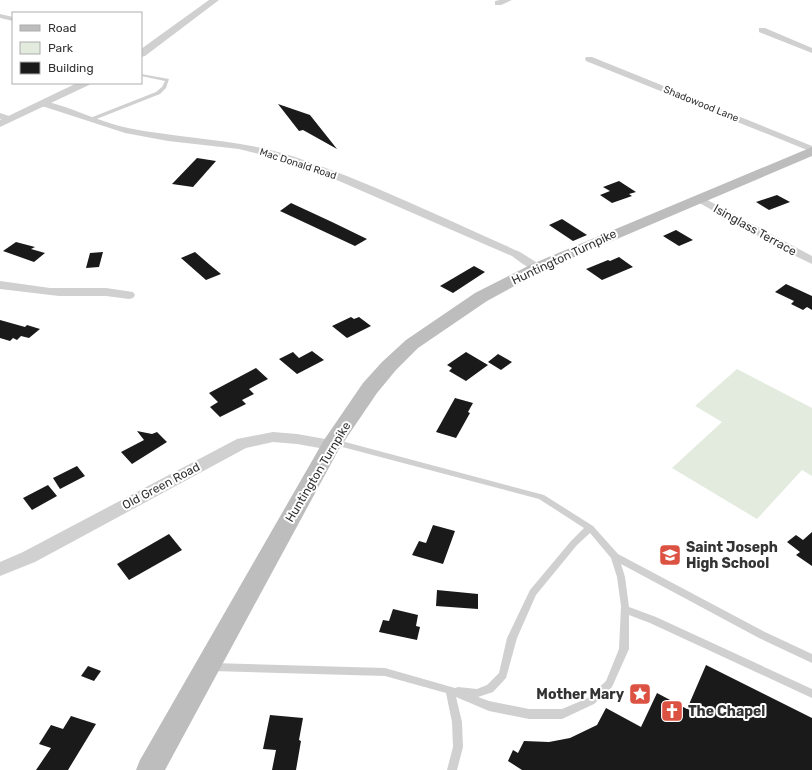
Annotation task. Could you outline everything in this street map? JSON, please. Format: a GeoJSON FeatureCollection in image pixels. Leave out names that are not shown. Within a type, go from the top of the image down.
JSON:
{"type":"FeatureCollection","features":[{"type":"Feature","properties":{"kind":"main road","name":"Huntington Turnpike"},"geometry":{"type":"LineString","coordinates":[[150,770],[332,443],[370,388],[389,366],[412,344],[481,297],[538,267],[812,150]]}},
{"type":"Feature","properties":{"kind":"street"},"geometry":{"type":"LineString","coordinates":[[143,52],[215,0]]}},
{"type":"Feature","properties":{"kind":"street"},"geometry":{"type":"LineString","coordinates":[[498,3],[508,0]]}},
{"type":"Feature","properties":{"kind":"street"},"geometry":{"type":"LineString","coordinates":[[0,16],[12,19]]}},
{"type":"Feature","properties":{"kind":"street"},"geometry":{"type":"LineString","coordinates":[[762,30],[812,51]]}},
{"type":"Feature","properties":{"kind":"street","name":"Shadowood Lane"},"geometry":{"type":"LineString","coordinates":[[589,59],[812,150]]}},
{"type":"Feature","properties":{"kind":"street"},"geometry":{"type":"LineString","coordinates":[[3,120],[45,104],[83,84]]}},
{"type":"Feature","properties":{"kind":"street","name":"Mac Donald Road"},"geometry":{"type":"LineString","coordinates":[[45,104],[125,130],[239,146],[287,158],[351,182],[516,254],[538,267]]}},
{"type":"Feature","properties":{"kind":"street","name":"Isinglass Terrace"},"geometry":{"type":"LineString","coordinates":[[698,198],[791,250],[812,260]]}},
{"type":"Feature","properties":{"kind":"street"},"geometry":{"type":"LineString","coordinates":[[0,285],[67,293],[116,292],[129,295]]}},
{"type":"Feature","properties":{"kind":"street","name":"Old Green Road"},"geometry":{"type":"LineString","coordinates":[[0,569],[29,557],[242,443],[273,437],[332,443]]}},
{"type":"Feature","properties":{"kind":"lane"},"geometry":{"type":"LineString","coordinates":[[92,119],[158,93],[164,88],[167,80],[142,74]]}},
{"type":"Feature","properties":{"kind":"lane"},"geometry":{"type":"LineString","coordinates":[[332,443],[541,497],[590,528],[615,556],[762,635],[812,659]]}},
{"type":"Feature","properties":{"kind":"lane"},"geometry":{"type":"LineString","coordinates":[[450,690],[477,693],[490,689],[503,675],[512,638],[533,593],[574,543],[590,528]]}},
{"type":"Feature","properties":{"kind":"lane"},"geometry":{"type":"LineString","coordinates":[[208,666],[385,672],[450,690],[489,706],[529,714],[562,714],[591,701],[609,684],[624,649],[625,609],[621,577],[615,556]]}},
{"type":"Feature","properties":{"kind":"lane"},"geometry":{"type":"LineString","coordinates":[[625,609],[660,623],[812,694]]}},
{"type":"Feature","properties":{"kind":"lane"},"geometry":{"type":"LineString","coordinates":[[450,690],[457,722],[458,747],[452,770]]}},
{"type":"Feature","properties":{"kind":"green space"},"geometry":{"type":"Polygon","coordinates":[[[737,369],[812,408],[812,476],[802,470],[757,519],[672,468],[722,422],[695,406],[737,369]]]}},
{"type":"Feature","properties":{"kind":"building"},"geometry":{"type":"Polygon","coordinates":[[[278,104],[310,115],[337,149],[303,130],[299,131],[278,104]]]}},
{"type":"Feature","properties":{"kind":"building"},"geometry":{"type":"Polygon","coordinates":[[[197,158],[216,161],[193,187],[172,184],[197,158]]]}},
{"type":"Feature","properties":{"kind":"building"},"geometry":{"type":"Polygon","coordinates":[[[619,181],[636,192],[629,194],[632,196],[612,203],[600,195],[610,191],[603,187],[619,181]]]}},
{"type":"Feature","properties":{"kind":"building"},"geometry":{"type":"Polygon","coordinates":[[[777,195],[790,202],[769,210],[756,202],[777,195]]]}},
{"type":"Feature","properties":{"kind":"building"},"geometry":{"type":"Polygon","coordinates":[[[291,203],[367,239],[355,246],[280,211],[291,203]]]}},
{"type":"Feature","properties":{"kind":"building"},"geometry":{"type":"Polygon","coordinates":[[[562,219],[587,235],[573,241],[549,225],[562,219]]]}},
{"type":"Feature","properties":{"kind":"building"},"geometry":{"type":"Polygon","coordinates":[[[676,230],[693,240],[679,246],[663,236],[676,230]]]}},
{"type":"Feature","properties":{"kind":"building"},"geometry":{"type":"Polygon","coordinates":[[[16,242],[35,247],[31,249],[45,253],[34,262],[3,251],[16,242]]]}},
{"type":"Feature","properties":{"kind":"building"},"geometry":{"type":"Polygon","coordinates":[[[103,252],[99,267],[86,268],[90,253],[103,252]]]}},
{"type":"Feature","properties":{"kind":"building"},"geometry":{"type":"Polygon","coordinates":[[[195,252],[221,274],[206,280],[181,258],[195,252]]]}},
{"type":"Feature","properties":{"kind":"building"},"geometry":{"type":"Polygon","coordinates":[[[619,257],[633,267],[602,280],[586,269],[608,260],[610,261],[619,257]]]}},
{"type":"Feature","properties":{"kind":"building"},"geometry":{"type":"Polygon","coordinates":[[[474,266],[485,272],[453,293],[440,286],[474,266]]]}},
{"type":"Feature","properties":{"kind":"building"},"geometry":{"type":"Polygon","coordinates":[[[786,284],[812,296],[812,310],[807,307],[803,310],[791,304],[794,301],[775,292],[786,284]]]}},
{"type":"Feature","properties":{"kind":"building"},"geometry":{"type":"Polygon","coordinates":[[[351,317],[354,319],[359,317],[371,326],[347,338],[332,326],[351,317]]]}},
{"type":"Feature","properties":{"kind":"building"},"geometry":{"type":"Polygon","coordinates":[[[0,320],[25,327],[27,325],[40,329],[29,338],[21,336],[17,340],[13,338],[10,341],[0,338],[0,320]]]}},
{"type":"Feature","properties":{"kind":"building"},"geometry":{"type":"Polygon","coordinates":[[[312,351],[324,360],[297,374],[279,359],[293,352],[299,358],[312,351]]]}},
{"type":"Feature","properties":{"kind":"building"},"geometry":{"type":"Polygon","coordinates":[[[466,352],[488,365],[466,381],[449,371],[452,368],[447,365],[466,352]]]}},
{"type":"Feature","properties":{"kind":"building"},"geometry":{"type":"Polygon","coordinates":[[[498,354],[512,362],[501,370],[488,362],[498,354]]]}},
{"type":"Feature","properties":{"kind":"building"},"geometry":{"type":"Polygon","coordinates":[[[256,368],[268,379],[249,389],[254,394],[242,400],[246,404],[220,417],[210,407],[218,402],[209,393],[256,368]]]}},
{"type":"Feature","properties":{"kind":"building"},"geometry":{"type":"Polygon","coordinates":[[[455,398],[473,403],[468,412],[470,413],[456,438],[436,432],[455,398]]]}},
{"type":"Feature","properties":{"kind":"building"},"geometry":{"type":"Polygon","coordinates":[[[137,431],[152,434],[157,432],[167,442],[132,464],[121,452],[144,440],[137,431]]]}},
{"type":"Feature","properties":{"kind":"building"},"geometry":{"type":"Polygon","coordinates":[[[77,466],[85,476],[60,489],[53,478],[77,466]]]}},
{"type":"Feature","properties":{"kind":"building"},"geometry":{"type":"Polygon","coordinates":[[[48,485],[57,496],[32,510],[23,498],[48,485]]]}},
{"type":"Feature","properties":{"kind":"building"},"geometry":{"type":"Polygon","coordinates":[[[433,525],[455,531],[443,564],[412,555],[419,541],[426,543],[433,525]]]}},
{"type":"Feature","properties":{"kind":"building"},"geometry":{"type":"Polygon","coordinates":[[[812,532],[812,566],[796,555],[800,552],[787,542],[796,535],[803,540],[812,532]]]}},
{"type":"Feature","properties":{"kind":"building"},"geometry":{"type":"Polygon","coordinates":[[[169,534],[182,550],[129,580],[117,564],[169,534]]]}},
{"type":"Feature","properties":{"kind":"building"},"geometry":{"type":"Polygon","coordinates":[[[437,590],[478,594],[478,609],[436,606],[437,590]]]}},
{"type":"Feature","properties":{"kind":"building"},"geometry":{"type":"Polygon","coordinates":[[[393,609],[418,615],[416,626],[420,627],[417,640],[379,632],[383,620],[389,621],[393,609]]]}},
{"type":"Feature","properties":{"kind":"building"},"geometry":{"type":"Polygon","coordinates":[[[706,665],[812,718],[812,770],[522,770],[508,761],[513,750],[518,753],[524,741],[549,742],[570,738],[597,725],[606,708],[641,727],[657,693],[687,709],[706,665]]]}},
{"type":"Feature","properties":{"kind":"building"},"geometry":{"type":"Polygon","coordinates":[[[88,666],[101,671],[94,681],[81,676],[88,666]]]}},
{"type":"Feature","properties":{"kind":"building"},"geometry":{"type":"Polygon","coordinates":[[[270,715],[303,718],[296,770],[272,770],[276,750],[263,749],[270,715]]]}},
{"type":"Feature","properties":{"kind":"building"},"geometry":{"type":"Polygon","coordinates":[[[71,716],[96,724],[68,770],[36,770],[51,748],[39,744],[51,725],[63,729],[71,716]]]}},
{"type":"Feature","properties":{"kind":"place","name":"Saint Joseph High School"},"geometry":{"type":"Point","coordinates":[670,555]}},
{"type":"Feature","properties":{"kind":"place","name":"Mother Mary"},"geometry":{"type":"Point","coordinates":[640,694]}},
{"type":"Feature","properties":{"kind":"place","name":"The Chapel"},"geometry":{"type":"Point","coordinates":[672,711]}}]}
